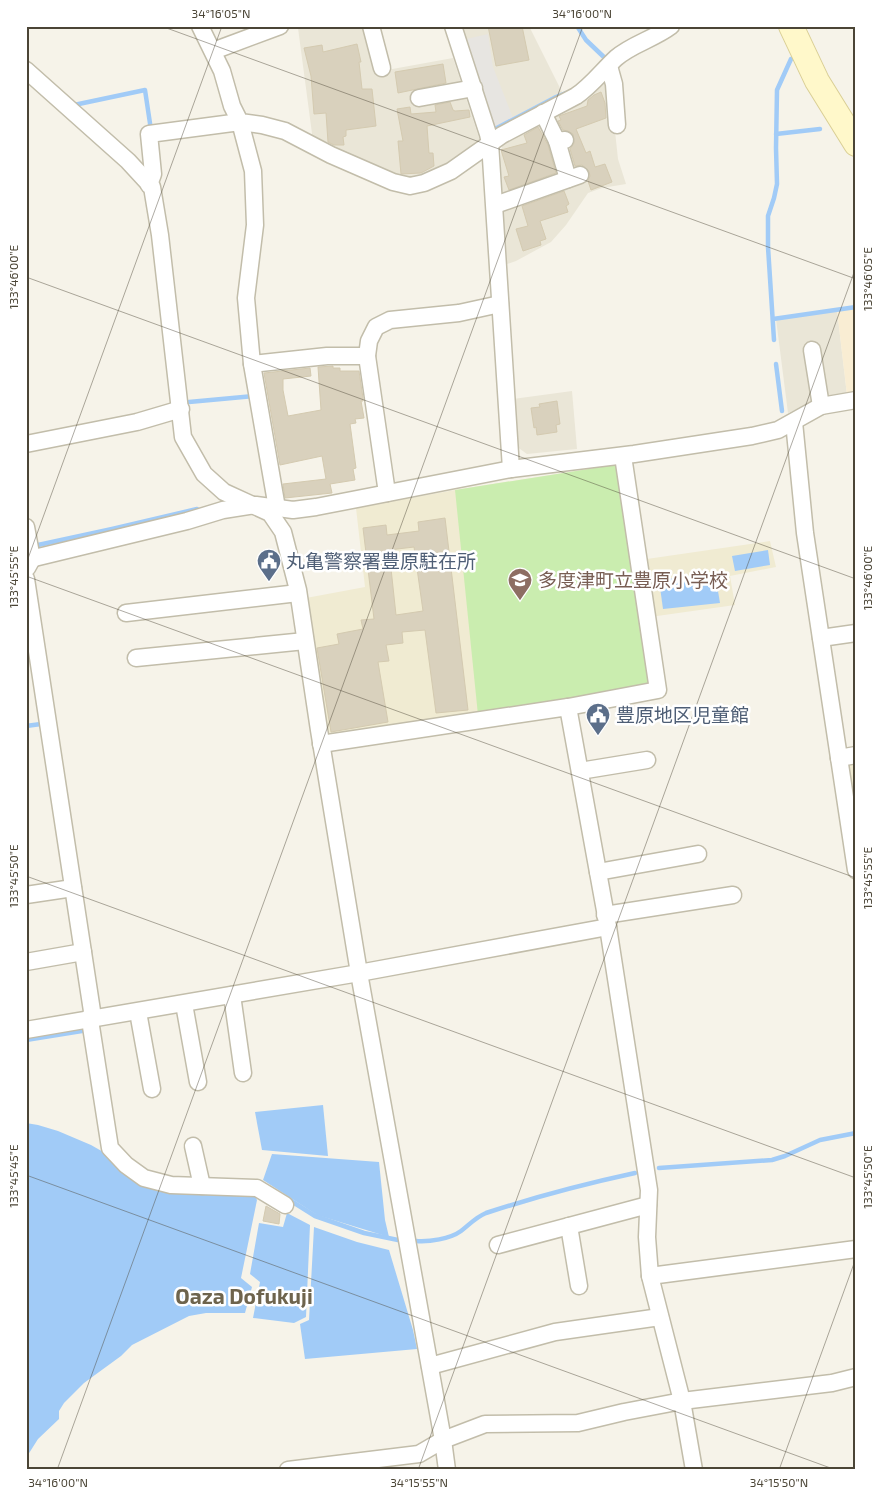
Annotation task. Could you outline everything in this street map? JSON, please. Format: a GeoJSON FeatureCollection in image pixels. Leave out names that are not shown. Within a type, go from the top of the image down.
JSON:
{"type":"FeatureCollection","features":[{"type":"Feature","properties":{"kind":"main road"},"geometry":{"type":"LineString","coordinates":[[791,26],[817,82],[856,144]]}},
{"type":"Feature","properties":{"kind":"street"},"geometry":{"type":"LineString","coordinates":[[200,26],[222,72],[232,106],[240,122],[253,171],[255,225],[246,298],[252,364],[276,508]]}},
{"type":"Feature","properties":{"kind":"street"},"geometry":{"type":"LineString","coordinates":[[213,51],[280,26]]}},
{"type":"Feature","properties":{"kind":"street"},"geometry":{"type":"LineString","coordinates":[[371,26],[382,68]]}},
{"type":"Feature","properties":{"kind":"street"},"geometry":{"type":"LineString","coordinates":[[453,26],[490,143],[511,469]]}},
{"type":"Feature","properties":{"kind":"street"},"geometry":{"type":"LineString","coordinates":[[149,185],[154,174],[149,134],[240,122],[284,131],[331,155],[393,182],[410,186],[424,183],[451,171],[490,143],[587,89],[617,57],[671,26]]}},
{"type":"Feature","properties":{"kind":"street"},"geometry":{"type":"LineString","coordinates":[[609,66],[614,84],[617,125]]}},
{"type":"Feature","properties":{"kind":"street"},"geometry":{"type":"LineString","coordinates":[[26,70],[128,161],[152,187],[160,234],[183,438],[204,474],[224,492],[270,513],[283,532],[298,593],[359,973],[444,1440],[447,1470]]}},
{"type":"Feature","properties":{"kind":"street"},"geometry":{"type":"LineString","coordinates":[[419,98],[474,88]]}},
{"type":"Feature","properties":{"kind":"street"},"geometry":{"type":"LineString","coordinates":[[494,205],[574,177],[561,140],[543,113]]}},
{"type":"Feature","properties":{"kind":"street"},"geometry":{"type":"LineString","coordinates":[[388,492],[367,356],[369,341],[376,327],[390,320],[459,313],[500,304]]}},
{"type":"Feature","properties":{"kind":"street"},"geometry":{"type":"LineString","coordinates":[[812,350],[821,406]]}},
{"type":"Feature","properties":{"kind":"street"},"geometry":{"type":"LineString","coordinates":[[252,364],[327,356],[367,356]]}},
{"type":"Feature","properties":{"kind":"street"},"geometry":{"type":"LineString","coordinates":[[26,527],[28,563],[224,510],[256,505],[293,510],[316,507],[511,469],[623,456],[752,436],[778,430],[821,406],[856,400]]}},
{"type":"Feature","properties":{"kind":"street"},"geometry":{"type":"LineString","coordinates":[[26,444],[137,422],[181,409]]}},
{"type":"Feature","properties":{"kind":"street"},"geometry":{"type":"LineString","coordinates":[[794,422],[805,533],[856,870]]}},
{"type":"Feature","properties":{"kind":"street"},"geometry":{"type":"LineString","coordinates":[[321,744],[568,707],[658,690],[623,456]]}},
{"type":"Feature","properties":{"kind":"street"},"geometry":{"type":"LineString","coordinates":[[26,579],[34,679],[69,889],[83,952],[92,1011],[90,1020],[110,1148],[126,1165],[144,1178],[171,1186],[257,1188],[286,1205]]}},
{"type":"Feature","properties":{"kind":"street"},"geometry":{"type":"LineString","coordinates":[[126,613],[298,593]]}},
{"type":"Feature","properties":{"kind":"street"},"geometry":{"type":"LineString","coordinates":[[821,638],[856,633]]}},
{"type":"Feature","properties":{"kind":"street"},"geometry":{"type":"LineString","coordinates":[[136,658],[305,641]]}},
{"type":"Feature","properties":{"kind":"street"},"geometry":{"type":"LineString","coordinates":[[568,707],[607,921],[649,1190],[647,1237],[650,1276],[682,1401],[694,1470]]}},
{"type":"Feature","properties":{"kind":"street"},"geometry":{"type":"LineString","coordinates":[[839,758],[856,755]]}},
{"type":"Feature","properties":{"kind":"street"},"geometry":{"type":"LineString","coordinates":[[580,771],[647,760]]}},
{"type":"Feature","properties":{"kind":"street"},"geometry":{"type":"LineString","coordinates":[[598,872],[698,854]]}},
{"type":"Feature","properties":{"kind":"street"},"geometry":{"type":"LineString","coordinates":[[26,895],[69,889]]}},
{"type":"Feature","properties":{"kind":"street"},"geometry":{"type":"LineString","coordinates":[[26,1030],[359,973],[733,895]]}},
{"type":"Feature","properties":{"kind":"street"},"geometry":{"type":"LineString","coordinates":[[26,962],[83,952]]}},
{"type":"Feature","properties":{"kind":"street"},"geometry":{"type":"LineString","coordinates":[[232,995],[243,1073]]}},
{"type":"Feature","properties":{"kind":"street"},"geometry":{"type":"LineString","coordinates":[[184,1004],[198,1082]]}},
{"type":"Feature","properties":{"kind":"street"},"geometry":{"type":"LineString","coordinates":[[138,1012],[152,1089]]}},
{"type":"Feature","properties":{"kind":"street"},"geometry":{"type":"LineString","coordinates":[[193,1146],[202,1186]]}},
{"type":"Feature","properties":{"kind":"street"},"geometry":{"type":"LineString","coordinates":[[498,1245],[648,1205]]}},
{"type":"Feature","properties":{"kind":"street"},"geometry":{"type":"LineString","coordinates":[[569,1226],[578,1286]]}},
{"type":"Feature","properties":{"kind":"street"},"geometry":{"type":"LineString","coordinates":[[650,1276],[856,1249]]}},
{"type":"Feature","properties":{"kind":"street"},"geometry":{"type":"LineString","coordinates":[[430,1366],[555,1332],[660,1317]]}},
{"type":"Feature","properties":{"kind":"street"},"geometry":{"type":"LineString","coordinates":[[288,1470],[419,1454],[444,1440],[485,1424],[578,1423],[682,1401],[832,1383],[856,1378]]}},
{"type":"Feature","properties":{"kind":"shaded area"},"geometry":{"type":"Polygon","coordinates":[[[366,26],[376,72],[453,58],[480,141],[446,167],[408,181],[313,141],[298,28],[366,26]]]}},
{"type":"Feature","properties":{"kind":"shaded area"},"geometry":{"type":"Polygon","coordinates":[[[457,26],[529,26],[562,92],[494,128],[457,26]]]}},
{"type":"Feature","properties":{"kind":"shaded area"},"geometry":{"type":"Polygon","coordinates":[[[488,34],[493,67],[513,118],[494,128],[462,40],[488,34]]]}},
{"type":"Feature","properties":{"kind":"shaded area"},"geometry":{"type":"Polygon","coordinates":[[[609,76],[618,159],[626,184],[602,188],[588,193],[566,225],[551,242],[507,264],[500,163],[502,146],[509,137],[609,76]]]}},
{"type":"Feature","properties":{"kind":"shaded area"},"geometry":{"type":"Polygon","coordinates":[[[856,307],[856,393],[847,395],[837,310],[856,307]]]}},
{"type":"Feature","properties":{"kind":"shaded area"},"geometry":{"type":"Polygon","coordinates":[[[837,310],[847,395],[814,402],[788,413],[776,319],[837,310]]]}},
{"type":"Feature","properties":{"kind":"shaded area"},"geometry":{"type":"Polygon","coordinates":[[[572,391],[577,449],[527,454],[516,446],[513,399],[572,391]]]}},
{"type":"Feature","properties":{"kind":"shaded area","name":"多度津町立豊原小学校"},"geometry":{"type":"Polygon","coordinates":[[[614,465],[619,467],[633,561],[770,541],[776,567],[730,576],[735,605],[643,618],[567,700],[327,736],[306,598],[365,587],[356,508],[614,465]]]}},
{"type":"Feature","properties":{"kind":"shaded area"},"geometry":{"type":"Polygon","coordinates":[[[856,760],[856,824],[847,767],[849,761],[856,760]]]}},
{"type":"Feature","properties":{"kind":"green space"},"geometry":{"type":"Polygon","coordinates":[[[614,465],[619,467],[650,685],[478,715],[455,490],[614,465]]]}},
{"type":"Feature","properties":{"kind":"water"},"geometry":{"type":"Polygon","coordinates":[[[768,550],[770,565],[735,571],[732,556],[768,550]]]}},
{"type":"Feature","properties":{"kind":"water"},"geometry":{"type":"Polygon","coordinates":[[[715,573],[720,603],[663,609],[659,580],[715,573]]]}},
{"type":"Feature","properties":{"kind":"water"},"geometry":{"type":"Polygon","coordinates":[[[323,1105],[328,1156],[262,1150],[255,1112],[323,1105]]]}},
{"type":"Feature","properties":{"kind":"water"},"geometry":{"type":"Polygon","coordinates":[[[26,1123],[58,1131],[91,1145],[105,1153],[122,1170],[254,1194],[257,1200],[241,1278],[252,1287],[245,1313],[206,1313],[189,1316],[132,1345],[121,1356],[84,1383],[64,1403],[59,1411],[59,1419],[38,1439],[26,1458],[26,1123]]]}},
{"type":"Feature","properties":{"kind":"water"},"geometry":{"type":"Polygon","coordinates":[[[272,1154],[379,1162],[385,1220],[389,1237],[317,1215],[263,1180],[272,1154]]]}},
{"type":"Feature","properties":{"kind":"water"},"geometry":{"type":"Polygon","coordinates":[[[287,1213],[310,1225],[306,1317],[294,1323],[253,1318],[260,1282],[250,1274],[259,1223],[283,1227],[287,1213]]]}},
{"type":"Feature","properties":{"kind":"water"},"geometry":{"type":"Polygon","coordinates":[[[314,1227],[357,1242],[389,1250],[417,1349],[305,1359],[300,1324],[309,1320],[314,1227]]]}},
{"type":"Feature","properties":{"kind":"building"},"geometry":{"type":"Polygon","coordinates":[[[488,26],[522,26],[529,60],[496,66],[488,26]]]}},
{"type":"Feature","properties":{"kind":"building"},"geometry":{"type":"Polygon","coordinates":[[[357,44],[361,62],[359,62],[362,89],[372,89],[376,126],[346,130],[346,136],[343,137],[344,145],[334,145],[328,142],[326,113],[314,114],[311,76],[304,48],[322,45],[323,52],[357,44]]]}},
{"type":"Feature","properties":{"kind":"building"},"geometry":{"type":"Polygon","coordinates":[[[443,64],[446,83],[398,93],[395,72],[443,64]]]}},
{"type":"Feature","properties":{"kind":"building"},"geometry":{"type":"Polygon","coordinates":[[[601,92],[605,103],[606,118],[576,129],[586,153],[590,151],[595,167],[605,164],[612,182],[591,190],[588,181],[589,171],[582,165],[575,166],[570,149],[574,143],[573,134],[563,130],[558,121],[561,120],[559,116],[587,106],[588,100],[601,92]]]}},
{"type":"Feature","properties":{"kind":"building"},"geometry":{"type":"Polygon","coordinates":[[[450,102],[455,111],[469,110],[470,117],[427,126],[429,153],[433,153],[434,166],[421,173],[401,174],[398,141],[403,141],[397,109],[410,107],[411,114],[436,112],[435,105],[450,102]]]}},
{"type":"Feature","properties":{"kind":"building"},"geometry":{"type":"Polygon","coordinates":[[[538,127],[548,145],[556,173],[509,190],[504,177],[509,176],[501,150],[527,143],[524,135],[538,127]]]}},
{"type":"Feature","properties":{"kind":"building"},"geometry":{"type":"Polygon","coordinates":[[[564,191],[569,204],[566,206],[568,212],[540,221],[546,239],[540,241],[541,245],[523,251],[516,229],[528,226],[522,206],[564,191]]]}},
{"type":"Feature","properties":{"kind":"building"},"geometry":{"type":"Polygon","coordinates":[[[333,366],[333,368],[340,368],[340,371],[359,371],[364,418],[355,419],[356,423],[350,424],[356,468],[353,469],[355,480],[330,484],[332,493],[285,498],[283,484],[326,479],[322,456],[280,465],[264,373],[310,368],[311,376],[283,379],[288,416],[321,410],[318,367],[333,366]]]}},
{"type":"Feature","properties":{"kind":"building"},"geometry":{"type":"Polygon","coordinates":[[[557,401],[560,424],[556,425],[557,432],[537,435],[531,408],[540,407],[539,404],[557,401]]]}},
{"type":"Feature","properties":{"kind":"building"},"geometry":{"type":"Polygon","coordinates":[[[445,518],[468,710],[436,713],[425,630],[402,632],[403,643],[386,645],[389,661],[378,662],[388,722],[331,732],[317,648],[339,644],[337,634],[363,629],[361,620],[374,619],[363,528],[386,525],[387,535],[419,531],[418,522],[445,518]],[[414,547],[389,550],[396,615],[423,611],[414,547]]]}},
{"type":"Feature","properties":{"kind":"building"},"geometry":{"type":"Polygon","coordinates":[[[266,1206],[280,1214],[279,1224],[263,1221],[266,1206]]]}},
{"type":"Feature","properties":{"kind":"waterway"},"geometry":{"type":"LineString","coordinates":[[577,26],[586,40],[607,60]]}},
{"type":"Feature","properties":{"kind":"waterway"},"geometry":{"type":"LineString","coordinates":[[774,340],[768,216],[777,184],[777,90],[791,59]]}},
{"type":"Feature","properties":{"kind":"waterway"},"geometry":{"type":"LineString","coordinates":[[74,105],[145,90],[151,130]]}},
{"type":"Feature","properties":{"kind":"waterway"},"geometry":{"type":"LineString","coordinates":[[495,129],[566,93]]}},
{"type":"Feature","properties":{"kind":"waterway"},"geometry":{"type":"LineString","coordinates":[[776,134],[820,129]]}},
{"type":"Feature","properties":{"kind":"waterway"},"geometry":{"type":"LineString","coordinates":[[773,319],[856,307]]}},
{"type":"Feature","properties":{"kind":"waterway"},"geometry":{"type":"LineString","coordinates":[[776,364],[782,411]]}},
{"type":"Feature","properties":{"kind":"waterway"},"geometry":{"type":"LineString","coordinates":[[189,402],[254,396]]}},
{"type":"Feature","properties":{"kind":"waterway"},"geometry":{"type":"LineString","coordinates":[[38,545],[197,509]]}},
{"type":"Feature","properties":{"kind":"waterway"},"geometry":{"type":"LineString","coordinates":[[26,726],[41,724]]}},
{"type":"Feature","properties":{"kind":"waterway"},"geometry":{"type":"LineString","coordinates":[[26,1040],[88,1030]]}},
{"type":"Feature","properties":{"kind":"waterway"},"geometry":{"type":"LineString","coordinates":[[659,1168],[772,1160],[820,1140],[856,1133]]}},
{"type":"Feature","properties":{"kind":"waterway"},"geometry":{"type":"LineString","coordinates":[[416,1241],[427,1241],[451,1236],[482,1215],[504,1207],[635,1173]]}},
{"type":"Feature","properties":{"kind":"waterway"},"geometry":{"type":"LineString","coordinates":[[288,1199],[315,1216],[364,1233],[398,1240]]}},
{"type":"Feature","properties":{"kind":"place","name":"丸亀警察署豊原駐在所"},"geometry":{"type":"Point","coordinates":[269,582]}},
{"type":"Feature","properties":{"kind":"place","name":"多度津町立豊原小学校"},"geometry":{"type":"Point","coordinates":[520,601]}},
{"type":"Feature","properties":{"kind":"place","name":"豊原地区児童館"},"geometry":{"type":"Point","coordinates":[598,736]}},
{"type":"Feature","properties":{"kind":"district","name":"Oaza Dofukuji"},"geometry":{"type":"Point","coordinates":[244,1297]}}]}
